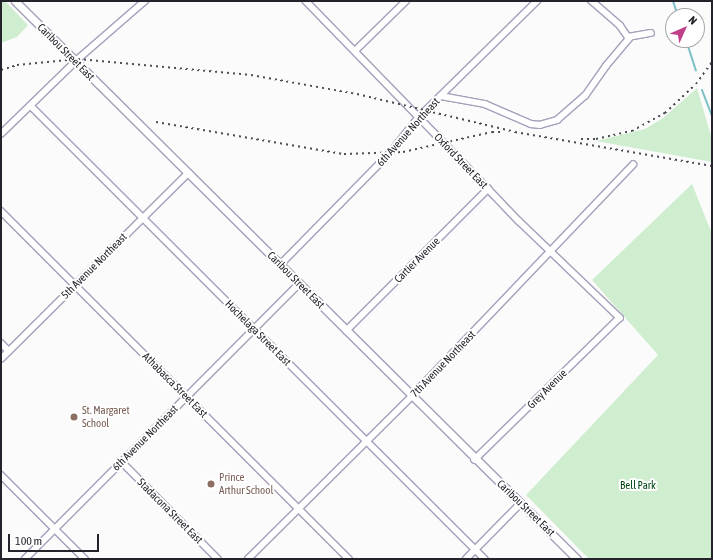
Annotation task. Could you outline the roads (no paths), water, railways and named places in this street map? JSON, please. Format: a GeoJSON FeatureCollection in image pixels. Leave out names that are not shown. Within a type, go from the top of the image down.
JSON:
{"type":"FeatureCollection","features":[{"type":"Feature","properties":{"kind":"street","name":"Caribou Street East"},"geometry":{"type":"LineString","coordinates":[[15,1],[475,460],[577,559]]}},
{"type":"Feature","properties":{"kind":"street"},"geometry":{"type":"LineString","coordinates":[[1,134],[75,61],[146,1]]}},
{"type":"Feature","properties":{"kind":"street","name":"Oxford Street East"},"geometry":{"type":"LineString","coordinates":[[306,1],[488,189],[620,318]]}},
{"type":"Feature","properties":{"kind":"street"},"geometry":{"type":"LineString","coordinates":[[355,52],[406,1]]}},
{"type":"Feature","properties":{"kind":"street","name":"6th Avenue Northeast"},"geometry":{"type":"LineString","coordinates":[[280,265],[391,152],[418,118],[537,1]]}},
{"type":"Feature","properties":{"kind":"street"},"geometry":{"type":"LineString","coordinates":[[441,96],[485,104],[524,122],[540,125],[549,124],[585,96],[606,66],[627,43],[628,37],[620,26],[591,1]]}},
{"type":"Feature","properties":{"kind":"street"},"geometry":{"type":"LineString","coordinates":[[628,37],[651,33]]}},
{"type":"Feature","properties":{"kind":"street","name":"Hochelaga Street East"},"geometry":{"type":"LineString","coordinates":[[31,106],[484,559]]}},
{"type":"Feature","properties":{"kind":"street","name":"7th Avenue Northeast"},"geometry":{"type":"LineString","coordinates":[[248,559],[412,396],[553,251],[633,165]]}},
{"type":"Feature","properties":{"kind":"street","name":"5th Avenue Northeast"},"geometry":{"type":"LineString","coordinates":[[1,359],[188,173]]}},
{"type":"Feature","properties":{"kind":"street","name":"Cartier Avenue"},"geometry":{"type":"LineString","coordinates":[[346,331],[488,189]]}},
{"type":"Feature","properties":{"kind":"street","name":"Athabasca Street East"},"geometry":{"type":"LineString","coordinates":[[1,211],[349,559]]}},
{"type":"Feature","properties":{"kind":"street","name":"6th Avenue Northeast"},"geometry":{"type":"LineString","coordinates":[[25,559],[299,284]]}},
{"type":"Feature","properties":{"kind":"street","name":"Grey Avenue"},"geometry":{"type":"LineString","coordinates":[[475,460],[620,318]]}},
{"type":"Feature","properties":{"kind":"street"},"geometry":{"type":"LineString","coordinates":[[1,343],[9,351]]}},
{"type":"Feature","properties":{"kind":"street","name":"Stadacona Street East"},"geometry":{"type":"LineString","coordinates":[[122,462],[218,559]]}},
{"type":"Feature","properties":{"kind":"street"},"geometry":{"type":"LineString","coordinates":[[1,475],[85,559]]}},
{"type":"Feature","properties":{"kind":"street"},"geometry":{"type":"LineString","coordinates":[[466,559],[521,503]]}},
{"type":"Feature","properties":{"kind":"waterway"},"geometry":{"type":"LineString","coordinates":[[673,1],[675,8]]}},
{"type":"Feature","properties":{"kind":"waterway"},"geometry":{"type":"LineString","coordinates":[[689,48],[696,70]]}},
{"type":"Feature","properties":{"kind":"waterway"},"geometry":{"type":"LineString","coordinates":[[702,90],[712,116]]}},
{"type":"Feature","properties":{"kind":"railway"},"geometry":{"type":"LineString","coordinates":[[1,70],[17,65],[78,59],[251,75],[357,94],[515,132],[712,166]]}},
{"type":"Feature","properties":{"kind":"railway"},"geometry":{"type":"LineString","coordinates":[[581,139],[596,139],[632,131],[665,113],[696,84],[712,62]]}},
{"type":"Feature","properties":{"kind":"railway"},"geometry":{"type":"LineString","coordinates":[[156,122],[344,154],[403,152],[492,132],[503,132]]}},
{"type":"Feature","properties":{"kind":"place","name":"St. Margaret School"},"geometry":{"type":"Point","coordinates":[74,417]}},
{"type":"Feature","properties":{"kind":"place","name":"Prince Arthur School"},"geometry":{"type":"Point","coordinates":[211,484]}},
{"type":"Feature","properties":{"kind":"park label","name":"Bell Park"},"geometry":{"type":"Point","coordinates":[638,485]}}]}
